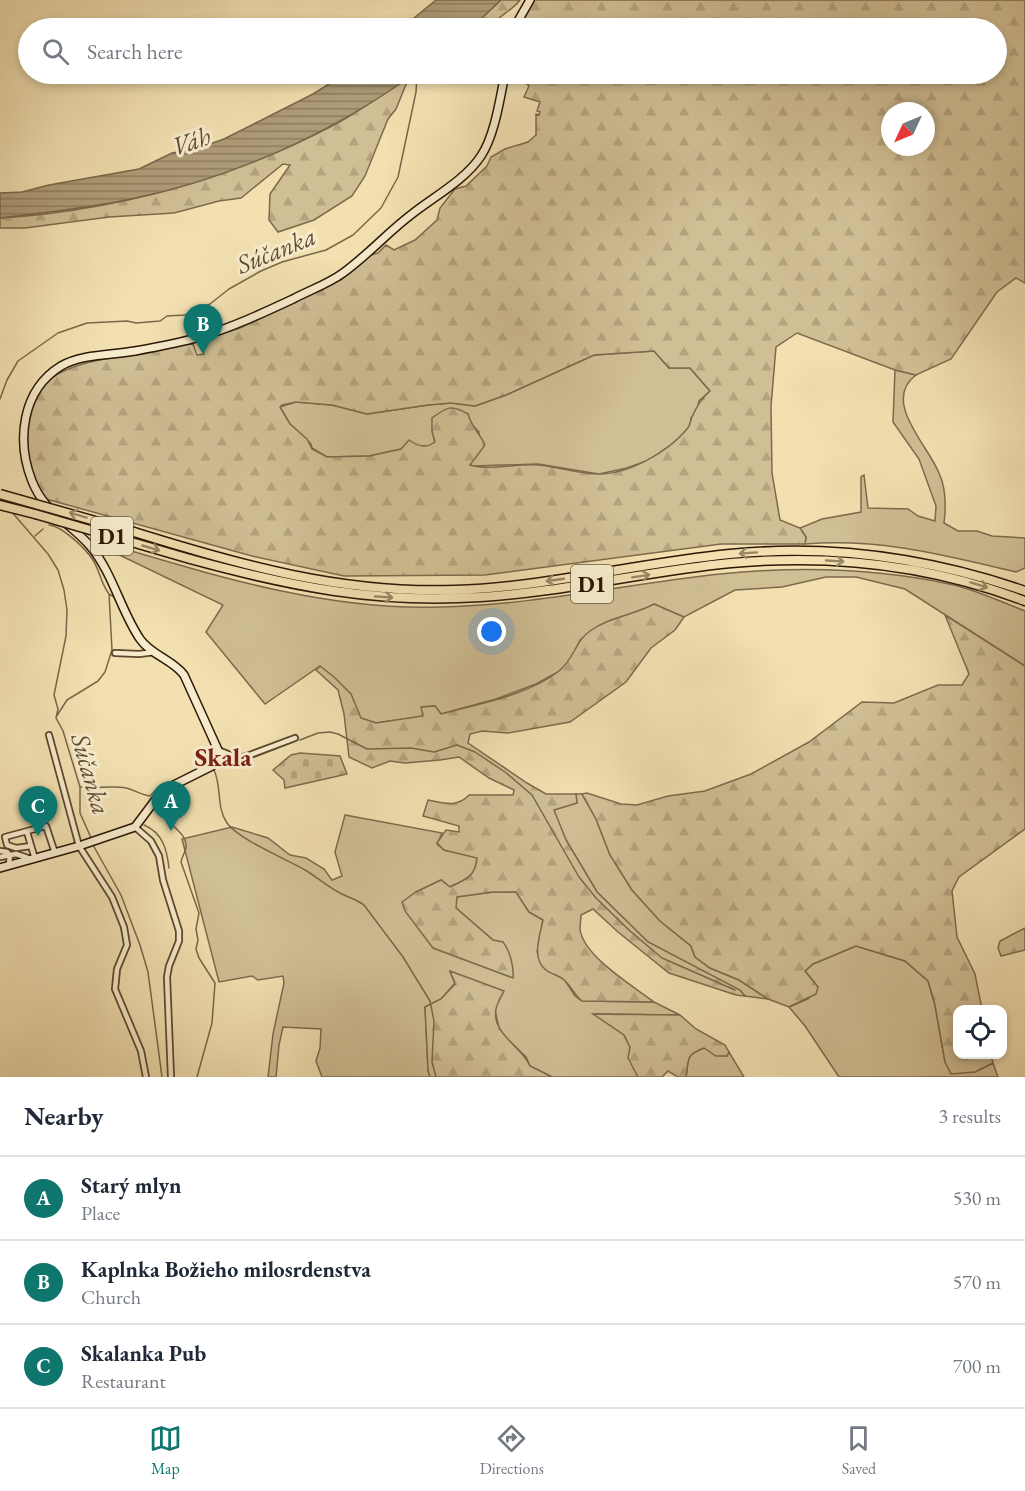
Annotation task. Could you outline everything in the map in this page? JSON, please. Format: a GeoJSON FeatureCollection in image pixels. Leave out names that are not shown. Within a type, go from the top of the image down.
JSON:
{"type":"FeatureCollection","features":[{"type":"Feature","properties":{"kind":"highway","name":"D1"},"geometry":{"type":"LineString","coordinates":[[0,494],[249,566],[318,581],[404,590],[481,589],[530,584],[729,554],[827,551],[918,561],[976,575],[1025,591]]}},
{"type":"Feature","properties":{"kind":"highway","name":"D1"},"geometry":{"type":"LineString","coordinates":[[0,505],[236,572],[326,591],[405,598],[480,597],[541,591],[731,563],[829,560],[892,566],[931,573],[965,581],[1025,601]]}},
{"type":"Feature","properties":{"kind":"main road"},"geometry":{"type":"LineString","coordinates":[[520,18],[530,0]]}},
{"type":"Feature","properties":{"kind":"main road"},"geometry":{"type":"LineString","coordinates":[[4,867],[34,860],[135,827],[162,792],[207,770],[214,763],[218,750],[184,675],[144,644],[93,549],[48,509],[35,488],[27,463],[24,428],[28,407],[34,394],[46,378],[67,363],[169,344],[221,330],[258,316],[327,283],[464,173],[479,158],[491,133],[503,84]]}},
{"type":"Feature","properties":{"kind":"street"},"geometry":{"type":"LineString","coordinates":[[114,652],[140,654],[154,652]]}},
{"type":"Feature","properties":{"kind":"street"},"geometry":{"type":"LineString","coordinates":[[49,735],[79,846],[112,897],[124,927],[127,945],[117,969],[115,989],[141,1051],[146,1077]]}},
{"type":"Feature","properties":{"kind":"street"},"geometry":{"type":"LineString","coordinates":[[214,763],[238,758],[295,738]]}},
{"type":"Feature","properties":{"kind":"street"},"geometry":{"type":"LineString","coordinates":[[218,750],[238,758]]}},
{"type":"Feature","properties":{"kind":"street"},"geometry":{"type":"LineString","coordinates":[[31,846],[16,848],[7,845],[5,837],[46,826],[55,853]]}},
{"type":"Feature","properties":{"kind":"street"},"geometry":{"type":"LineString","coordinates":[[135,827],[151,841],[159,856],[163,880],[178,931],[178,941],[168,966],[167,977],[171,1077]]}},
{"type":"Feature","properties":{"kind":"street"},"geometry":{"type":"LineString","coordinates":[[27,832],[34,860]]}},
{"type":"Feature","properties":{"kind":"street"},"geometry":{"type":"LineString","coordinates":[[0,851],[10,855]]}},
{"type":"Feature","properties":{"kind":"street"},"geometry":{"type":"LineString","coordinates":[[0,857],[16,854],[34,860]]}},
{"type":"Feature","properties":{"kind":"street"},"geometry":{"type":"LineString","coordinates":[[4,867],[10,862],[10,855]]}},
{"type":"Feature","properties":{"kind":"green space"},"geometry":{"type":"Polygon","coordinates":[[[501,0],[520,0],[500,18],[482,18],[501,0]]]}},
{"type":"Feature","properties":{"kind":"green space"},"geometry":{"type":"Polygon","coordinates":[[[534,0],[1025,0],[1025,283],[1016,278],[997,292],[951,359],[916,375],[895,370],[797,333],[776,347],[771,406],[772,473],[780,520],[800,528],[806,537],[805,544],[721,544],[485,575],[344,576],[252,556],[46,499],[35,483],[28,449],[28,422],[34,401],[43,385],[57,374],[74,367],[173,345],[193,344],[197,355],[204,354],[202,343],[205,339],[240,328],[342,279],[367,256],[378,253],[386,245],[394,250],[415,240],[437,220],[440,208],[455,189],[466,186],[487,166],[491,157],[505,149],[528,142],[536,135],[536,114],[539,115],[540,112],[537,111],[540,102],[524,97],[529,86],[527,84],[1007,84],[1007,18],[520,18],[521,16],[534,0]],[[654,351],[594,355],[506,395],[475,406],[451,403],[367,414],[332,405],[296,402],[280,407],[290,424],[307,439],[312,449],[327,457],[369,456],[401,449],[409,440],[422,446],[431,444],[435,442],[432,418],[446,409],[453,408],[468,414],[485,445],[470,465],[486,467],[539,465],[584,473],[611,473],[635,466],[659,453],[688,428],[698,406],[710,391],[690,368],[669,368],[654,351]]]}},
{"type":"Feature","properties":{"kind":"green space"},"geometry":{"type":"Polygon","coordinates":[[[399,84],[406,84],[396,109],[388,119],[365,176],[352,196],[314,220],[278,232],[269,220],[270,194],[290,165],[283,164],[241,198],[219,201],[174,213],[109,217],[25,228],[0,228],[0,218],[82,209],[120,202],[193,183],[299,142],[362,109],[399,84]]]}},
{"type":"Feature","properties":{"kind":"green space"},"geometry":{"type":"Polygon","coordinates":[[[654,351],[669,368],[690,368],[710,391],[699,401],[697,410],[691,418],[690,427],[675,442],[649,460],[599,474],[538,464],[473,466],[469,464],[476,457],[479,432],[470,423],[468,414],[432,431],[435,442],[429,446],[417,446],[369,456],[327,457],[312,448],[311,444],[290,424],[280,407],[296,402],[332,405],[367,414],[451,403],[475,406],[506,395],[594,355],[654,351]]]}},
{"type":"Feature","properties":{"kind":"green space"},"geometry":{"type":"Polygon","coordinates":[[[895,370],[916,375],[906,386],[903,397],[905,410],[941,479],[945,498],[944,523],[958,531],[977,531],[992,536],[1025,538],[1025,568],[1016,572],[912,549],[859,543],[805,544],[806,537],[800,528],[822,519],[861,512],[861,477],[864,475],[868,508],[908,509],[918,516],[935,521],[936,506],[919,459],[893,422],[895,370]]]}},
{"type":"Feature","properties":{"kind":"green space"},"geometry":{"type":"Polygon","coordinates":[[[104,543],[270,588],[312,597],[397,607],[440,607],[511,602],[749,571],[808,569],[896,575],[963,587],[1025,611],[1025,666],[905,589],[856,577],[826,577],[782,587],[735,590],[684,617],[654,604],[644,610],[611,620],[580,640],[572,659],[558,672],[536,684],[496,699],[441,714],[435,706],[422,707],[424,716],[376,723],[360,718],[357,709],[320,666],[265,704],[206,632],[223,605],[103,547],[104,543]]]}},
{"type":"Feature","properties":{"kind":"green space"},"geometry":{"type":"Polygon","coordinates":[[[654,604],[684,617],[675,630],[651,648],[626,682],[570,722],[508,733],[482,731],[470,734],[468,743],[546,794],[576,794],[577,803],[554,810],[566,840],[597,892],[648,942],[740,990],[745,996],[669,973],[593,909],[581,915],[580,925],[583,939],[590,950],[610,970],[654,1002],[582,1001],[566,981],[541,965],[538,946],[543,920],[529,912],[516,892],[493,892],[457,897],[456,908],[493,940],[503,942],[511,959],[513,978],[433,948],[405,911],[402,902],[416,892],[441,880],[450,887],[465,879],[472,873],[477,858],[444,850],[437,843],[446,830],[459,832],[459,826],[423,816],[428,800],[455,803],[469,795],[513,795],[514,790],[489,778],[459,757],[405,763],[390,761],[372,768],[349,757],[344,714],[338,690],[316,670],[320,666],[351,694],[361,718],[376,723],[423,716],[421,707],[435,706],[441,714],[503,698],[547,679],[564,666],[585,635],[597,626],[654,604]]]}},
{"type":"Feature","properties":{"kind":"green space"},"geometry":{"type":"Polygon","coordinates":[[[945,615],[1025,666],[1025,829],[959,877],[952,891],[957,937],[975,974],[981,1005],[953,1005],[953,1059],[992,1059],[993,1063],[975,1072],[951,1074],[945,1062],[935,1005],[928,981],[905,961],[856,946],[813,964],[805,971],[818,987],[816,994],[789,1007],[768,999],[739,980],[710,968],[695,957],[691,946],[660,921],[632,890],[610,855],[596,819],[582,794],[587,793],[621,804],[637,805],[668,796],[705,791],[751,774],[809,742],[862,702],[894,703],[938,685],[962,685],[969,674],[945,615]]]}},
{"type":"Feature","properties":{"kind":"green space"},"geometry":{"type":"Polygon","coordinates":[[[300,753],[340,756],[347,774],[285,788],[284,780],[273,770],[291,755],[300,753]]]}},
{"type":"Feature","properties":{"kind":"green space"},"geometry":{"type":"Polygon","coordinates":[[[576,794],[582,794],[596,819],[610,855],[632,890],[660,921],[691,946],[695,957],[710,968],[739,980],[768,999],[745,996],[739,990],[648,942],[597,892],[566,840],[553,810],[577,803],[576,794]]]}},
{"type":"Feature","properties":{"kind":"green space"},"geometry":{"type":"Polygon","coordinates":[[[345,815],[442,833],[437,844],[444,850],[477,857],[475,869],[465,880],[450,887],[441,880],[416,892],[493,940],[456,908],[456,897],[493,892],[516,892],[529,912],[543,920],[537,952],[545,969],[564,979],[575,996],[582,1001],[654,1002],[680,1015],[595,1014],[624,1035],[630,1047],[638,1077],[552,1077],[530,1066],[526,1057],[499,1028],[495,1010],[450,972],[455,983],[441,999],[425,1007],[430,1077],[322,1077],[316,1061],[320,1048],[321,1029],[283,1027],[276,1077],[268,1077],[273,1034],[284,983],[283,976],[258,980],[252,976],[219,982],[182,839],[232,827],[268,838],[290,855],[306,858],[324,869],[332,880],[342,876],[335,852],[345,815]]]}},
{"type":"Feature","properties":{"kind":"green space"},"geometry":{"type":"Polygon","coordinates":[[[1025,928],[1025,950],[1001,956],[998,948],[1000,941],[1025,928]]]}},
{"type":"Feature","properties":{"kind":"green space"},"geometry":{"type":"Polygon","coordinates":[[[856,946],[905,961],[928,981],[935,1005],[945,1062],[975,1072],[993,1063],[998,1077],[839,1077],[805,1026],[789,1007],[808,999],[818,987],[805,971],[813,964],[856,946]]]}},
{"type":"Feature","properties":{"kind":"green space"},"geometry":{"type":"Polygon","coordinates":[[[450,971],[504,991],[496,1009],[498,1026],[530,1066],[552,1077],[430,1077],[425,1007],[441,999],[455,984],[450,971]]]}},
{"type":"Feature","properties":{"kind":"green space"},"geometry":{"type":"Polygon","coordinates":[[[593,1014],[680,1015],[696,1029],[725,1045],[729,1052],[727,1056],[716,1056],[704,1048],[694,1053],[689,1058],[686,1077],[678,1077],[668,1071],[662,1077],[638,1077],[628,1058],[630,1047],[624,1035],[593,1014]]]}},
{"type":"Feature","properties":{"kind":"green space"},"geometry":{"type":"Polygon","coordinates":[[[704,1048],[727,1056],[729,1052],[744,1077],[686,1077],[691,1056],[704,1048]]]}},
{"type":"Feature","properties":{"kind":"shaded area"},"geometry":{"type":"Polygon","coordinates":[[[436,0],[501,0],[482,18],[414,18],[436,0]]]}},
{"type":"Feature","properties":{"kind":"shaded area"},"geometry":{"type":"Polygon","coordinates":[[[329,84],[399,84],[349,116],[314,134],[243,166],[206,179],[115,202],[0,218],[0,193],[22,192],[139,169],[172,153],[196,149],[224,139],[329,84]]]}},
{"type":"Feature","properties":{"kind":"waterway","name":"Súčanka"},"geometry":{"type":"LineString","coordinates":[[0,399],[7,380],[18,361],[58,333],[87,323],[127,321],[136,323],[160,321],[167,316],[185,315],[210,304],[229,289],[261,271],[282,262],[326,250],[353,235],[381,208],[398,177],[416,84]]}},
{"type":"Feature","properties":{"kind":"waterway","name":"Súčanka"},"geometry":{"type":"LineString","coordinates":[[11,511],[48,554],[58,570],[64,590],[67,610],[66,636],[54,695],[58,709],[56,718],[63,731],[80,787],[80,813],[92,840]]}},
{"type":"Feature","properties":{"kind":"waterway"},"geometry":{"type":"LineString","coordinates":[[49,525],[73,538],[93,560],[109,594],[112,650],[105,672],[98,681],[67,700],[56,717]]}},
{"type":"Feature","properties":{"kind":"waterway"},"geometry":{"type":"LineString","coordinates":[[35,536],[43,529]]}},
{"type":"Feature","properties":{"kind":"waterway"},"geometry":{"type":"LineString","coordinates":[[109,594],[114,597],[121,611]]}},
{"type":"Feature","properties":{"kind":"waterway"},"geometry":{"type":"LineString","coordinates":[[114,650],[127,651]]}},
{"type":"Feature","properties":{"kind":"waterway"},"geometry":{"type":"LineString","coordinates":[[300,740],[318,733],[330,732],[367,749],[411,748],[434,752],[457,745],[475,752],[505,772],[532,795],[579,877],[596,898],[630,931],[662,958],[735,990]]}},
{"type":"Feature","properties":{"kind":"waterway"},"geometry":{"type":"LineString","coordinates":[[244,761],[295,741]]}},
{"type":"Feature","properties":{"kind":"waterway"},"geometry":{"type":"LineString","coordinates":[[217,767],[235,763]]}},
{"type":"Feature","properties":{"kind":"waterway"},"geometry":{"type":"LineString","coordinates":[[214,770],[221,810],[227,823],[233,829],[241,836],[364,905],[403,957],[430,1001],[434,1021],[432,1062],[436,1077]]}},
{"type":"Feature","properties":{"kind":"waterway"},"geometry":{"type":"LineString","coordinates":[[157,789],[172,782]]}},
{"type":"Feature","properties":{"kind":"waterway"},"geometry":{"type":"LineString","coordinates":[[81,787],[121,787],[150,796],[157,789],[159,790]]}},
{"type":"Feature","properties":{"kind":"waterway"},"geometry":{"type":"LineString","coordinates":[[164,796],[168,820],[182,834],[186,843],[181,862],[199,913],[196,949],[215,983],[212,1023],[197,1077]]}},
{"type":"Feature","properties":{"kind":"waterway"},"geometry":{"type":"LineString","coordinates":[[144,825],[160,837],[169,868]]}},
{"type":"Feature","properties":{"kind":"waterway","name":"Súčanka"},"geometry":{"type":"LineString","coordinates":[[93,845],[121,895],[140,945],[148,972],[162,1077]]}},
{"type":"Feature","properties":{"kind":"place","name":"Kaplnka Božieho milosrdenstva"},"geometry":{"type":"Point","coordinates":[203,354]}},
{"type":"Feature","properties":{"kind":"place","name":"Starý mlyn"},"geometry":{"type":"Point","coordinates":[171,831]}},
{"type":"Feature","properties":{"kind":"place","name":"Skalanka Pub"},"geometry":{"type":"Point","coordinates":[38,836]}},
{"type":"Feature","properties":{"kind":"district","name":"Skala"},"geometry":{"type":"Point","coordinates":[223,757]}},
{"type":"Feature","properties":{"kind":"water label","name":"Váh"},"geometry":{"type":"Point","coordinates":[191,141]}}]}
